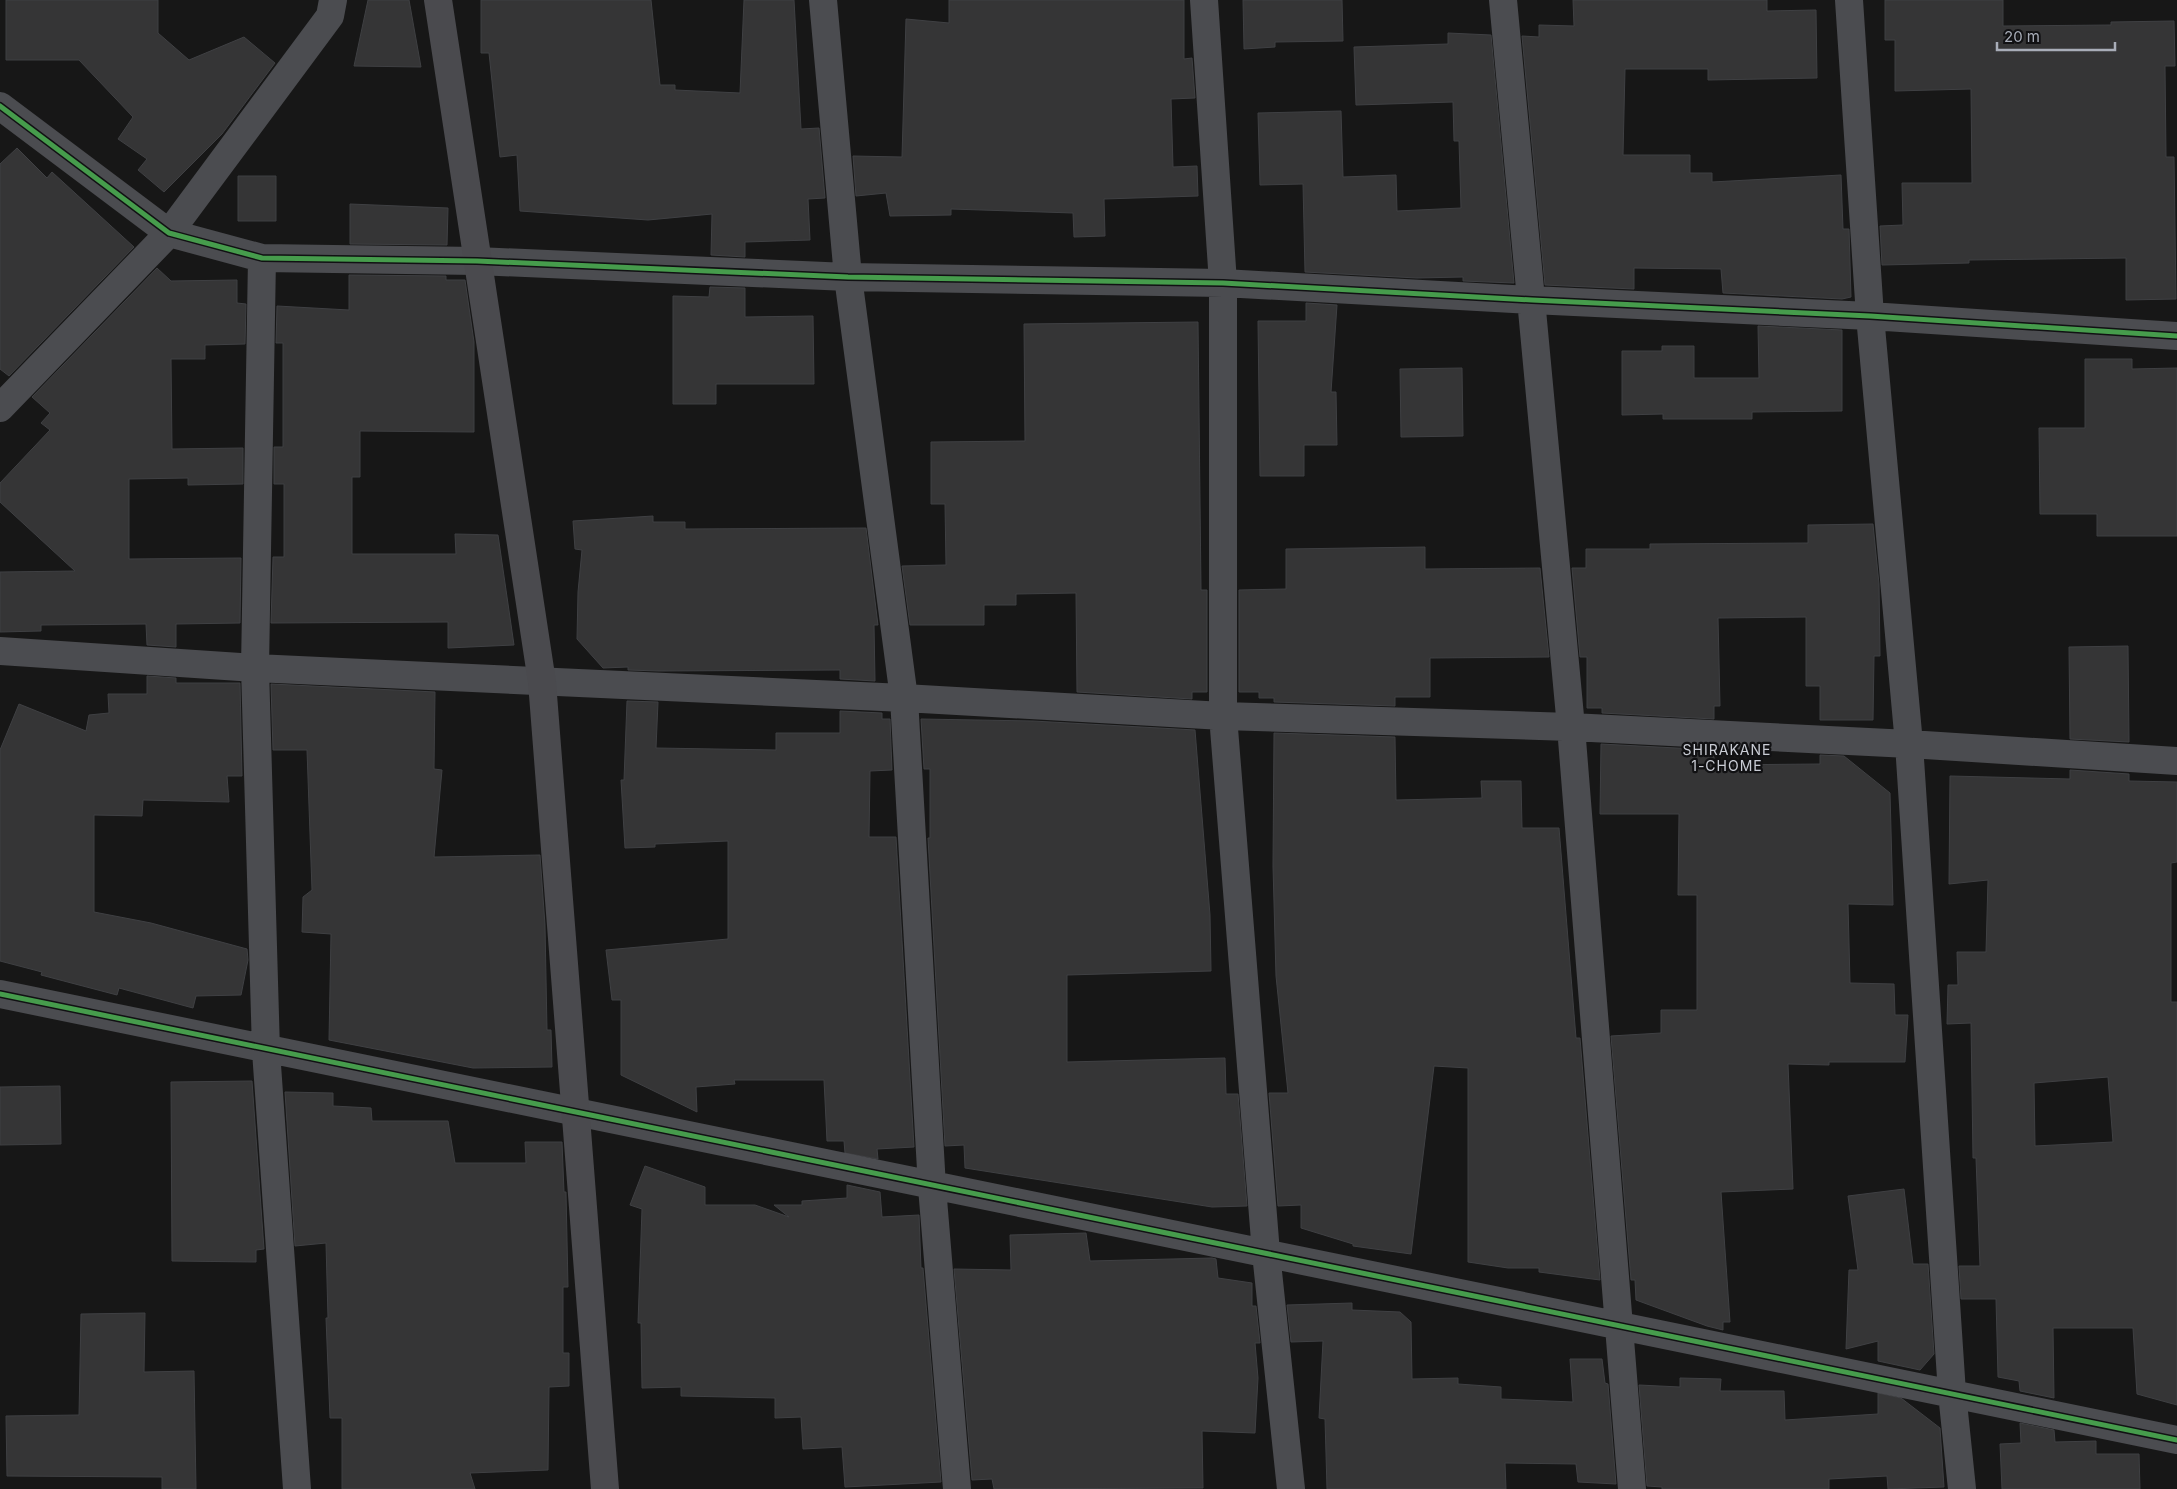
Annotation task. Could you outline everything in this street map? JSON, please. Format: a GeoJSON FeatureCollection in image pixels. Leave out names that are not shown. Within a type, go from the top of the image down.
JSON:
{"type":"FeatureCollection","features":[{"type":"Feature","properties":{"kind":"street"},"geometry":{"type":"LineString","coordinates":[[0,408],[169,233],[330,16],[333,0]]}},
{"type":"Feature","properties":{"kind":"street"},"geometry":{"type":"LineString","coordinates":[[438,0],[542,682],[574,1112],[605,1489]]}},
{"type":"Feature","properties":{"kind":"street"},"geometry":{"type":"LineString","coordinates":[[823,0],[848,277],[904,698],[932,1187],[957,1489]]}},
{"type":"Feature","properties":{"kind":"street"},"geometry":{"type":"LineString","coordinates":[[1204,0],[1223,283],[1224,716],[1266,1253],[1291,1489]]}},
{"type":"Feature","properties":{"kind":"street"},"geometry":{"type":"LineString","coordinates":[[1503,0],[1571,727],[1632,1489]]}},
{"type":"Feature","properties":{"kind":"street"},"geometry":{"type":"LineString","coordinates":[[1849,0],[1870,316],[1909,744],[1952,1392],[1962,1489]]}},
{"type":"Feature","properties":{"kind":"street"},"geometry":{"type":"LineString","coordinates":[[0,106],[169,233],[262,258],[478,261],[848,277],[1223,283],[1870,316],[2177,336]]}},
{"type":"Feature","properties":{"kind":"street"},"geometry":{"type":"LineString","coordinates":[[262,258],[255,668],[266,1050],[297,1489]]}},
{"type":"Feature","properties":{"kind":"street"},"geometry":{"type":"LineString","coordinates":[[0,651],[255,668],[904,698],[1224,716],[1571,727],[1909,744],[2177,761]]}},
{"type":"Feature","properties":{"kind":"street"},"geometry":{"type":"LineString","coordinates":[[0,994],[932,1187],[1618,1323],[2177,1440]]}},
{"type":"Feature","properties":{"kind":"building"},"geometry":{"type":"Polygon","coordinates":[[[6,0],[158,0],[158,33],[189,60],[244,37],[275,63],[222,134],[164,192],[138,170],[147,159],[118,139],[133,117],[79,60],[6,60],[6,0]]]}},
{"type":"Feature","properties":{"kind":"building"},"geometry":{"type":"Polygon","coordinates":[[[368,0],[409,0],[421,67],[354,66],[368,0]]]}},
{"type":"Feature","properties":{"kind":"building"},"geometry":{"type":"Polygon","coordinates":[[[481,0],[651,0],[660,85],[675,85],[675,90],[740,93],[744,0],[794,0],[801,129],[819,128],[825,198],[808,199],[810,240],[745,242],[745,257],[711,255],[712,214],[648,220],[520,211],[517,155],[500,157],[489,53],[481,53],[481,0]]]}},
{"type":"Feature","properties":{"kind":"building"},"geometry":{"type":"Polygon","coordinates":[[[949,0],[1184,0],[1184,59],[1192,58],[1195,98],[1171,99],[1173,167],[1197,166],[1198,196],[1104,199],[1105,236],[1074,237],[1073,213],[951,209],[951,215],[890,216],[886,193],[856,196],[853,156],[902,157],[906,19],[949,23],[949,0]]]}},
{"type":"Feature","properties":{"kind":"building"},"geometry":{"type":"Polygon","coordinates":[[[1243,0],[1342,0],[1343,41],[1275,42],[1275,47],[1244,49],[1243,0]]]}},
{"type":"Feature","properties":{"kind":"building"},"geometry":{"type":"Polygon","coordinates":[[[1573,0],[1767,0],[1767,11],[1816,10],[1817,78],[1708,80],[1708,69],[1625,69],[1623,155],[1690,155],[1690,173],[1712,173],[1712,182],[1841,175],[1843,229],[1849,229],[1851,297],[1842,299],[1723,293],[1721,269],[1634,268],[1634,289],[1545,285],[1522,36],[1539,37],[1539,25],[1574,26],[1573,0]]]}},
{"type":"Feature","properties":{"kind":"building"},"geometry":{"type":"Polygon","coordinates":[[[1885,0],[2003,0],[2003,26],[2111,25],[2111,22],[2174,21],[2175,66],[2165,66],[2166,157],[2174,157],[2176,299],[2126,300],[2126,258],[1969,260],[1969,263],[1882,265],[1880,226],[1903,225],[1902,183],[1972,183],[1971,89],[1895,91],[1895,40],[1885,40],[1885,0]]]}},
{"type":"Feature","properties":{"kind":"building"},"geometry":{"type":"Polygon","coordinates":[[[1448,33],[1491,35],[1514,283],[1463,281],[1463,277],[1417,278],[1305,272],[1303,184],[1260,185],[1258,113],[1341,111],[1343,177],[1396,175],[1397,211],[1461,208],[1459,141],[1454,141],[1453,102],[1356,105],[1354,47],[1448,44],[1448,33]]]}},
{"type":"Feature","properties":{"kind":"building"},"geometry":{"type":"Polygon","coordinates":[[[17,148],[47,178],[52,172],[134,247],[9,376],[0,369],[0,164],[17,148]]]}},
{"type":"Feature","properties":{"kind":"building"},"geometry":{"type":"Polygon","coordinates":[[[238,176],[276,176],[276,221],[238,221],[238,176]]]}},
{"type":"Feature","properties":{"kind":"building"},"geometry":{"type":"Polygon","coordinates":[[[350,204],[448,208],[447,245],[350,244],[350,204]]]}},
{"type":"Feature","properties":{"kind":"building"},"geometry":{"type":"Polygon","coordinates":[[[157,268],[171,281],[237,280],[237,303],[246,304],[245,344],[205,345],[205,359],[171,359],[172,449],[243,448],[243,484],[188,485],[188,478],[129,479],[129,559],[241,558],[240,623],[176,624],[176,647],[147,645],[146,624],[41,625],[41,631],[0,632],[0,572],[75,571],[0,502],[0,483],[50,430],[41,423],[50,413],[32,397],[157,268]]]}},
{"type":"Feature","properties":{"kind":"building"},"geometry":{"type":"Polygon","coordinates":[[[349,275],[446,276],[446,280],[465,280],[474,342],[474,432],[360,431],[360,477],[352,477],[352,554],[456,554],[455,534],[498,535],[514,645],[448,648],[448,622],[271,623],[273,557],[284,557],[284,484],[274,484],[274,447],[283,447],[283,343],[276,343],[277,306],[349,310],[349,275]]]}},
{"type":"Feature","properties":{"kind":"building"},"geometry":{"type":"Polygon","coordinates":[[[710,287],[745,288],[745,317],[813,316],[814,384],[716,384],[716,404],[673,404],[673,296],[709,297],[710,287]]]}},
{"type":"Feature","properties":{"kind":"building"},"geometry":{"type":"Polygon","coordinates":[[[1306,303],[1337,305],[1331,392],[1336,392],[1337,445],[1304,445],[1304,476],[1260,476],[1258,321],[1306,321],[1306,303]]]}},
{"type":"Feature","properties":{"kind":"building"},"geometry":{"type":"Polygon","coordinates":[[[1198,322],[1201,590],[1207,590],[1207,692],[1192,692],[1192,699],[1077,692],[1076,593],[1016,594],[1016,605],[984,605],[984,625],[910,625],[902,566],[946,565],[945,504],[931,504],[931,442],[1025,441],[1024,324],[1198,322]]]}},
{"type":"Feature","properties":{"kind":"building"},"geometry":{"type":"Polygon","coordinates":[[[1758,326],[1842,330],[1842,411],[1752,412],[1752,419],[1663,419],[1663,414],[1622,415],[1622,351],[1662,351],[1662,346],[1694,346],[1694,378],[1759,378],[1758,326]]]}},
{"type":"Feature","properties":{"kind":"building"},"geometry":{"type":"Polygon","coordinates":[[[2085,359],[2132,359],[2132,369],[2177,368],[2177,536],[2097,536],[2097,514],[2040,514],[2039,428],[2085,428],[2085,359]]]}},
{"type":"Feature","properties":{"kind":"building"},"geometry":{"type":"Polygon","coordinates":[[[1462,368],[1463,436],[1401,437],[1400,369],[1462,368]]]}},
{"type":"Feature","properties":{"kind":"building"},"geometry":{"type":"Polygon","coordinates":[[[653,516],[653,522],[685,522],[685,529],[866,528],[878,625],[874,625],[875,681],[840,679],[840,670],[659,671],[628,670],[628,667],[603,668],[577,639],[578,592],[582,550],[575,549],[573,521],[653,516]]]}},
{"type":"Feature","properties":{"kind":"building"},"geometry":{"type":"Polygon","coordinates":[[[1873,524],[1879,584],[1880,656],[1874,656],[1873,720],[1820,720],[1820,686],[1806,686],[1806,617],[1718,618],[1720,706],[1714,706],[1714,719],[1602,713],[1602,708],[1587,708],[1587,657],[1580,657],[1572,568],[1586,568],[1586,549],[1650,549],[1650,544],[1808,543],[1808,525],[1873,524]]]}},
{"type":"Feature","properties":{"kind":"building"},"geometry":{"type":"Polygon","coordinates":[[[1425,547],[1425,569],[1540,568],[1549,657],[1430,658],[1430,697],[1395,697],[1395,706],[1274,702],[1274,698],[1259,698],[1259,692],[1239,692],[1239,590],[1286,589],[1286,549],[1425,547]]]}},
{"type":"Feature","properties":{"kind":"building"},"geometry":{"type":"Polygon","coordinates":[[[2128,646],[2129,742],[2070,739],[2069,647],[2128,646]]]}},
{"type":"Feature","properties":{"kind":"building"},"geometry":{"type":"Polygon","coordinates":[[[147,676],[176,678],[176,683],[240,683],[242,776],[227,776],[229,802],[143,800],[142,816],[94,815],[94,912],[151,923],[247,949],[248,960],[241,995],[196,996],[193,1008],[119,988],[117,995],[41,975],[42,972],[0,961],[0,750],[19,704],[86,731],[89,715],[109,713],[108,694],[147,694],[147,676]]]}},
{"type":"Feature","properties":{"kind":"building"},"geometry":{"type":"Polygon","coordinates":[[[271,684],[435,692],[434,769],[442,770],[434,857],[540,855],[545,925],[547,1030],[551,1030],[552,1067],[473,1068],[329,1040],[331,934],[302,932],[303,897],[312,890],[307,750],[273,750],[271,684]]]}},
{"type":"Feature","properties":{"kind":"building"},"geometry":{"type":"Polygon","coordinates":[[[627,701],[658,702],[656,748],[776,750],[776,733],[840,733],[840,711],[882,713],[882,719],[890,719],[892,770],[870,771],[869,837],[896,837],[914,1147],[877,1149],[878,1159],[845,1153],[844,1141],[827,1141],[824,1080],[734,1080],[735,1084],[696,1087],[697,1112],[621,1075],[621,1000],[612,1000],[606,950],[728,939],[728,841],[655,844],[655,847],[625,848],[621,780],[624,780],[627,701]]]}},
{"type":"Feature","properties":{"kind":"building"},"geometry":{"type":"Polygon","coordinates":[[[921,719],[1033,721],[1195,730],[1210,915],[1211,971],[1067,975],[1067,1062],[1225,1058],[1226,1094],[1238,1094],[1247,1206],[1212,1207],[965,1168],[964,1145],[945,1146],[928,838],[930,838],[930,769],[924,769],[921,719]]]}},
{"type":"Feature","properties":{"kind":"building"},"geometry":{"type":"Polygon","coordinates":[[[1274,733],[1395,737],[1396,800],[1482,798],[1481,781],[1521,781],[1522,828],[1559,828],[1576,1038],[1580,1038],[1600,1280],[1539,1272],[1539,1268],[1508,1268],[1468,1262],[1468,1068],[1434,1066],[1411,1254],[1353,1246],[1353,1244],[1301,1228],[1301,1205],[1278,1206],[1269,1093],[1288,1093],[1276,976],[1273,866],[1274,733]]]}},
{"type":"Feature","properties":{"kind":"building"},"geometry":{"type":"Polygon","coordinates":[[[1601,744],[1714,750],[1714,765],[1820,764],[1820,755],[1844,756],[1890,793],[1893,905],[1848,904],[1850,983],[1894,984],[1895,1015],[1908,1015],[1905,1062],[1829,1062],[1829,1065],[1788,1064],[1793,1189],[1721,1192],[1730,1322],[1723,1322],[1723,1330],[1636,1300],[1635,1280],[1631,1280],[1611,1036],[1661,1033],[1661,1010],[1697,1010],[1697,895],[1678,895],[1679,814],[1600,814],[1601,744]]]}},
{"type":"Feature","properties":{"kind":"building"},"geometry":{"type":"Polygon","coordinates":[[[2070,770],[2129,774],[2129,781],[2177,782],[2177,862],[2171,863],[2171,1002],[2177,1002],[2177,1405],[2137,1394],[2133,1328],[2053,1328],[2054,1398],[2020,1391],[2019,1381],[1998,1377],[1996,1299],[1961,1299],[1959,1266],[1980,1266],[1976,1158],[1973,1158],[1971,1023],[1947,1024],[1948,985],[1958,985],[1957,952],[1986,952],[1988,880],[1949,884],[1950,776],[2070,779],[2070,770]],[[2108,1077],[2034,1083],[2035,1146],[2113,1142],[2108,1077]]]}},
{"type":"Feature","properties":{"kind":"building"},"geometry":{"type":"Polygon","coordinates":[[[252,1081],[264,1249],[256,1250],[256,1262],[172,1261],[171,1082],[252,1081]]]}},
{"type":"Feature","properties":{"kind":"building"},"geometry":{"type":"Polygon","coordinates":[[[60,1086],[61,1144],[0,1145],[0,1087],[60,1086]]]}},
{"type":"Feature","properties":{"kind":"building"},"geometry":{"type":"Polygon","coordinates":[[[285,1092],[333,1093],[333,1106],[371,1108],[372,1121],[448,1121],[455,1163],[526,1163],[525,1142],[562,1142],[564,1192],[566,1192],[568,1287],[563,1287],[563,1353],[569,1353],[569,1386],[549,1387],[548,1470],[470,1473],[475,1489],[342,1489],[342,1418],[330,1418],[326,1318],[328,1318],[326,1243],[295,1246],[285,1092]]]}},
{"type":"Feature","properties":{"kind":"building"},"geometry":{"type":"Polygon","coordinates":[[[645,1166],[705,1187],[705,1205],[755,1205],[789,1217],[774,1205],[802,1205],[802,1201],[847,1198],[847,1185],[880,1192],[882,1217],[919,1215],[921,1268],[923,1268],[941,1482],[845,1487],[842,1447],[803,1449],[801,1417],[775,1418],[775,1398],[681,1396],[681,1387],[642,1388],[641,1323],[638,1323],[642,1209],[630,1205],[645,1166]]]}},
{"type":"Feature","properties":{"kind":"building"},"geometry":{"type":"Polygon","coordinates":[[[1904,1189],[1913,1264],[1928,1264],[1934,1354],[1920,1370],[1878,1361],[1878,1341],[1846,1349],[1849,1270],[1858,1270],[1848,1196],[1904,1189]]]}},
{"type":"Feature","properties":{"kind":"building"},"geometry":{"type":"Polygon","coordinates":[[[1086,1233],[1090,1261],[1212,1258],[1216,1259],[1218,1278],[1252,1283],[1252,1306],[1256,1306],[1260,1343],[1255,1343],[1258,1378],[1255,1433],[1202,1431],[1203,1488],[994,1489],[992,1479],[972,1480],[954,1269],[1011,1270],[1010,1235],[1086,1233]]]}},
{"type":"Feature","properties":{"kind":"building"},"geometry":{"type":"Polygon","coordinates":[[[1352,1303],[1352,1310],[1400,1312],[1411,1322],[1412,1379],[1458,1378],[1458,1384],[1501,1387],[1501,1399],[1573,1402],[1570,1359],[1602,1359],[1605,1383],[1608,1384],[1616,1484],[1578,1482],[1576,1464],[1505,1463],[1506,1489],[1327,1489],[1325,1419],[1319,1418],[1323,1341],[1291,1342],[1287,1305],[1352,1303]]]}},
{"type":"Feature","properties":{"kind":"building"},"geometry":{"type":"Polygon","coordinates":[[[145,1313],[144,1372],[194,1371],[196,1489],[162,1489],[162,1477],[7,1476],[6,1416],[79,1415],[81,1314],[145,1313]]]}},
{"type":"Feature","properties":{"kind":"building"},"geometry":{"type":"Polygon","coordinates":[[[1680,1378],[1721,1379],[1720,1391],[1784,1391],[1785,1420],[1878,1414],[1878,1393],[1901,1398],[1940,1428],[1944,1487],[1888,1489],[1887,1476],[1829,1479],[1829,1489],[1662,1489],[1662,1487],[1647,1486],[1639,1385],[1680,1387],[1680,1378]]]}},
{"type":"Feature","properties":{"kind":"building"},"geometry":{"type":"Polygon","coordinates":[[[2020,1423],[2054,1430],[2055,1442],[2096,1441],[2096,1454],[2139,1454],[2140,1489],[2002,1489],[2000,1444],[2021,1443],[2020,1423]]]}},
{"type":"Feature","properties":{"kind":"cycle path"},"geometry":{"type":"LineString","coordinates":[[0,106],[169,233],[262,258],[477,261],[848,277],[1223,283],[1870,316],[2177,336]]}},
{"type":"Feature","properties":{"kind":"cycle path"},"geometry":{"type":"LineString","coordinates":[[0,994],[544,1107],[1633,1327],[2177,1440]]}},
{"type":"Feature","properties":{"kind":"district","name":"SHIRAKANE 1-CHOME"},"geometry":{"type":"Point","coordinates":[1727,758]}}]}
